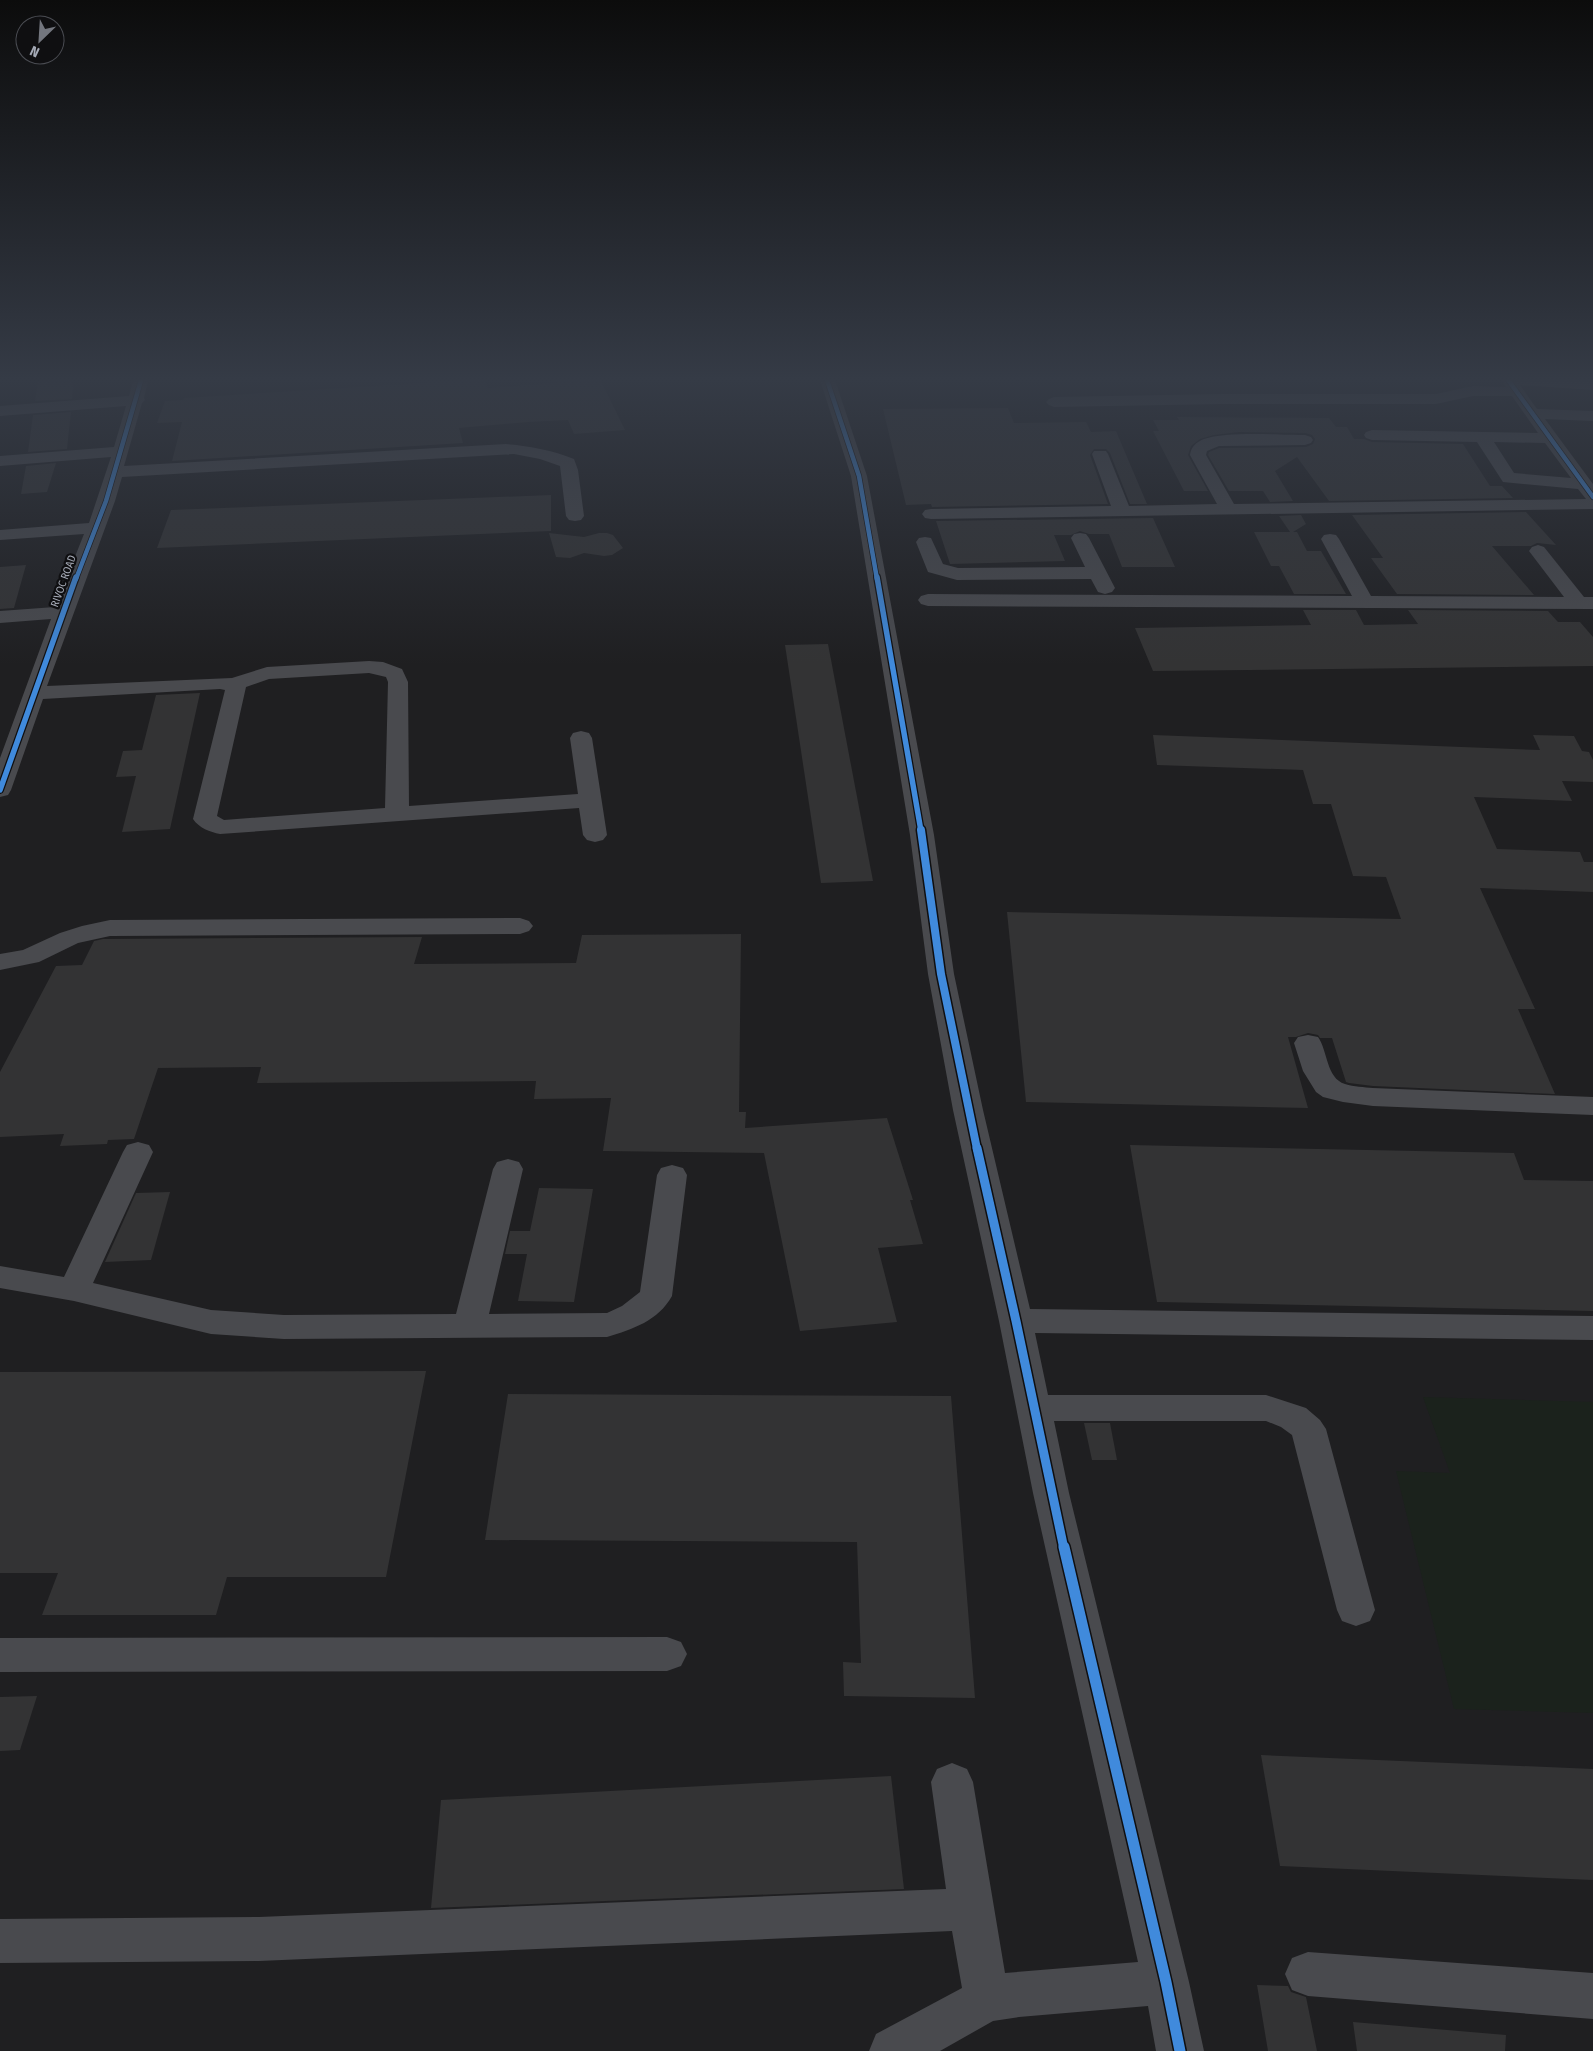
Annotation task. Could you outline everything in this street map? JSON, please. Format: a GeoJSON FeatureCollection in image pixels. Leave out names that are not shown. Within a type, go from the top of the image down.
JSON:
{"type":"FeatureCollection","features":[{"type":"Feature","properties":{"kind":"street","name":"RIVOC ROAD"},"geometry":{"type":"LineString","coordinates":[[0,790],[8,747],[35,693],[115,473]]}},
{"type":"Feature","properties":{"kind":"street"},"geometry":{"type":"LineString","coordinates":[[570,473],[575,516]]}},
{"type":"Feature","properties":{"kind":"street"},"geometry":{"type":"LineString","coordinates":[[857,473],[920,825],[941,974],[968,1110],[1016,1321],[1051,1493],[1166,1982],[1180,2051]]}},
{"type":"Feature","properties":{"kind":"street"},"geometry":{"type":"LineString","coordinates":[[1107,473],[1122,511]]}},
{"type":"Feature","properties":{"kind":"street"},"geometry":{"type":"LineString","coordinates":[[1208,473],[1229,510]]}},
{"type":"Feature","properties":{"kind":"street"},"geometry":{"type":"LineString","coordinates":[[1506,473],[1509,478],[1588,491]]}},
{"type":"Feature","properties":{"kind":"street"},"geometry":{"type":"LineString","coordinates":[[1575,473],[1588,491]]}},
{"type":"Feature","properties":{"kind":"street"},"geometry":{"type":"LineString","coordinates":[[932,514],[1593,504]]}},
{"type":"Feature","properties":{"kind":"street"},"geometry":{"type":"LineString","coordinates":[[0,535],[94,528]]}},
{"type":"Feature","properties":{"kind":"street"},"geometry":{"type":"LineString","coordinates":[[1080,538],[1111,601]]}},
{"type":"Feature","properties":{"kind":"street"},"geometry":{"type":"LineString","coordinates":[[1330,538],[1365,602]]}},
{"type":"Feature","properties":{"kind":"street"},"geometry":{"type":"LineString","coordinates":[[925,542],[935,568],[950,573],[1097,573]]}},
{"type":"Feature","properties":{"kind":"street"},"geometry":{"type":"LineString","coordinates":[[1538,551],[1586,603]]}},
{"type":"Feature","properties":{"kind":"street"},"geometry":{"type":"LineString","coordinates":[[928,600],[1586,603]]}},
{"type":"Feature","properties":{"kind":"street"},"geometry":{"type":"LineString","coordinates":[[0,617],[63,612]]}},
{"type":"Feature","properties":{"kind":"street"},"geometry":{"type":"LineString","coordinates":[[35,693],[220,683],[234,684],[267,673],[369,667],[383,668],[395,673],[398,682],[397,814]]}},
{"type":"Feature","properties":{"kind":"street"},"geometry":{"type":"LineString","coordinates":[[234,684],[236,687],[205,818],[220,826],[591,800]]}},
{"type":"Feature","properties":{"kind":"street"},"geometry":{"type":"LineString","coordinates":[[581,738],[595,835]]}},
{"type":"Feature","properties":{"kind":"street"},"geometry":{"type":"LineString","coordinates":[[0,962],[30,956],[69,938],[91,931],[110,928],[520,926]]}},
{"type":"Feature","properties":{"kind":"street"},"geometry":{"type":"LineString","coordinates":[[1308,1043],[1319,1077],[1328,1089],[1344,1094],[1593,1106]]}},
{"type":"Feature","properties":{"kind":"street"},"geometry":{"type":"LineString","coordinates":[[74,1290],[138,1152]]}},
{"type":"Feature","properties":{"kind":"street"},"geometry":{"type":"LineString","coordinates":[[470,1326],[508,1170]]}},
{"type":"Feature","properties":{"kind":"street"},"geometry":{"type":"LineString","coordinates":[[0,1277],[74,1290],[211,1322],[284,1327],[607,1325],[624,1320],[643,1311],[656,1296],[672,1175]]}},
{"type":"Feature","properties":{"kind":"street"},"geometry":{"type":"LineString","coordinates":[[1016,1321],[1593,1328]]}},
{"type":"Feature","properties":{"kind":"street"},"geometry":{"type":"LineString","coordinates":[[1033,1408],[1266,1408],[1287,1412],[1299,1420],[1308,1430],[1356,1610]]}},
{"type":"Feature","properties":{"kind":"street"},"geometry":{"type":"LineString","coordinates":[[0,1655],[667,1654]]}},
{"type":"Feature","properties":{"kind":"street"},"geometry":{"type":"LineString","coordinates":[[952,1782],[987,1999]]}},
{"type":"Feature","properties":{"kind":"street"},"geometry":{"type":"LineString","coordinates":[[0,1941],[279,1938],[971,1909]]}},
{"type":"Feature","properties":{"kind":"street"},"geometry":{"type":"LineString","coordinates":[[1308,1974],[1593,1996]]}},
{"type":"Feature","properties":{"kind":"street"},"geometry":{"type":"LineString","coordinates":[[893,2051],[987,1999],[1019,1994],[1166,1982]]}},
{"type":"Feature","properties":{"kind":"shaded area"},"geometry":{"type":"Polygon","coordinates":[[[0,473],[1593,473],[1593,2051],[0,2051],[0,473]]]}},
{"type":"Feature","properties":{"kind":"shaded area"},"geometry":{"type":"Polygon","coordinates":[[[1423,1397],[1593,1402],[1593,1713],[1454,1709],[1396,1471],[1450,1473],[1423,1397]]]}},
{"type":"Feature","properties":{"kind":"building"},"geometry":{"type":"Polygon","coordinates":[[[25,473],[53,473],[47,492],[21,494],[25,473]]]}},
{"type":"Feature","properties":{"kind":"building"},"geometry":{"type":"Polygon","coordinates":[[[898,473],[1097,473],[1108,504],[932,507],[931,504],[906,505],[898,473]]]}},
{"type":"Feature","properties":{"kind":"building"},"geometry":{"type":"Polygon","coordinates":[[[1118,473],[1134,473],[1147,504],[1130,504],[1118,473]]]}},
{"type":"Feature","properties":{"kind":"building"},"geometry":{"type":"Polygon","coordinates":[[[1175,473],[1198,473],[1208,491],[1184,491],[1175,473]]]}},
{"type":"Feature","properties":{"kind":"building"},"geometry":{"type":"Polygon","coordinates":[[[1218,473],[1276,473],[1293,501],[1270,502],[1263,491],[1229,491],[1218,473]]]}},
{"type":"Feature","properties":{"kind":"building"},"geometry":{"type":"Polygon","coordinates":[[[1308,473],[1481,473],[1490,486],[1502,486],[1513,498],[1329,501],[1308,473]]]}},
{"type":"Feature","properties":{"kind":"building"},"geometry":{"type":"Polygon","coordinates":[[[551,495],[551,531],[157,548],[171,510],[551,495]]]}},
{"type":"Feature","properties":{"kind":"building"},"geometry":{"type":"Polygon","coordinates":[[[1526,512],[1556,545],[1537,543],[1531,546],[1492,546],[1534,595],[1397,594],[1371,558],[1383,558],[1352,515],[1526,512]]]}},
{"type":"Feature","properties":{"kind":"building"},"geometry":{"type":"Polygon","coordinates":[[[1301,515],[1306,524],[1293,532],[1297,532],[1307,551],[1321,551],[1346,594],[1294,594],[1279,566],[1271,566],[1254,532],[1290,532],[1279,516],[1301,515]]]}},
{"type":"Feature","properties":{"kind":"building"},"geometry":{"type":"Polygon","coordinates":[[[1153,518],[1175,567],[1122,567],[1109,534],[1089,534],[1080,531],[1071,535],[1054,535],[1065,561],[950,564],[936,521],[1153,518]]]}},
{"type":"Feature","properties":{"kind":"building"},"geometry":{"type":"Polygon","coordinates":[[[549,533],[584,537],[607,533],[613,535],[623,548],[612,555],[604,556],[584,553],[570,558],[556,557],[549,533]]]}},
{"type":"Feature","properties":{"kind":"building"},"geometry":{"type":"Polygon","coordinates":[[[26,565],[14,608],[0,609],[0,567],[26,565]]]}},
{"type":"Feature","properties":{"kind":"building"},"geometry":{"type":"Polygon","coordinates":[[[1303,610],[1356,610],[1364,625],[1418,624],[1408,610],[1548,611],[1558,622],[1580,622],[1593,637],[1593,666],[1153,671],[1135,628],[1311,625],[1303,610]]]}},
{"type":"Feature","properties":{"kind":"building"},"geometry":{"type":"Polygon","coordinates":[[[828,644],[873,881],[821,883],[785,645],[828,644]]]}},
{"type":"Feature","properties":{"kind":"building"},"geometry":{"type":"Polygon","coordinates":[[[200,693],[170,829],[122,832],[136,776],[116,777],[123,751],[142,750],[156,695],[200,693]]]}},
{"type":"Feature","properties":{"kind":"building"},"geometry":{"type":"Polygon","coordinates":[[[1153,735],[1540,750],[1533,735],[1574,736],[1582,751],[1589,752],[1593,760],[1593,782],[1562,781],[1572,801],[1474,797],[1497,849],[1580,852],[1584,862],[1593,862],[1593,892],[1480,888],[1535,1009],[1518,1009],[1555,1094],[1373,1086],[1349,1083],[1346,1082],[1332,1038],[1320,1038],[1318,1035],[1308,1033],[1296,1037],[1288,1037],[1308,1108],[1026,1102],[1007,912],[1401,919],[1386,877],[1353,876],[1331,804],[1313,804],[1303,770],[1157,765],[1153,735]]]}},
{"type":"Feature","properties":{"kind":"building"},"geometry":{"type":"Polygon","coordinates":[[[741,934],[739,1112],[746,1112],[745,1128],[887,1118],[913,1200],[910,1200],[923,1244],[878,1248],[897,1322],[800,1331],[764,1153],[603,1151],[611,1098],[534,1099],[536,1081],[257,1083],[261,1067],[158,1068],[134,1139],[108,1140],[107,1144],[60,1146],[64,1134],[0,1137],[0,1072],[56,966],[82,965],[94,941],[103,939],[422,937],[414,964],[576,963],[582,935],[741,934]]]}},
{"type":"Feature","properties":{"kind":"building"},"geometry":{"type":"Polygon","coordinates":[[[1130,1145],[1514,1153],[1524,1180],[1593,1181],[1593,1311],[1157,1302],[1130,1145]]]}},
{"type":"Feature","properties":{"kind":"building"},"geometry":{"type":"Polygon","coordinates":[[[539,1188],[593,1189],[574,1302],[518,1301],[527,1254],[505,1254],[510,1231],[530,1231],[539,1188]]]}},
{"type":"Feature","properties":{"kind":"building"},"geometry":{"type":"Polygon","coordinates":[[[170,1192],[151,1260],[105,1262],[136,1193],[170,1192]]]}},
{"type":"Feature","properties":{"kind":"building"},"geometry":{"type":"Polygon","coordinates":[[[426,1371],[386,1577],[227,1577],[216,1615],[42,1615],[58,1573],[0,1573],[0,1372],[426,1371]]]}},
{"type":"Feature","properties":{"kind":"building"},"geometry":{"type":"Polygon","coordinates":[[[508,1394],[951,1396],[975,1698],[844,1696],[843,1662],[861,1663],[857,1542],[485,1540],[508,1394]]]}},
{"type":"Feature","properties":{"kind":"building"},"geometry":{"type":"Polygon","coordinates":[[[1084,1423],[1110,1423],[1117,1460],[1092,1460],[1084,1423]]]}},
{"type":"Feature","properties":{"kind":"building"},"geometry":{"type":"Polygon","coordinates":[[[37,1696],[20,1750],[0,1751],[0,1697],[37,1696]]]}},
{"type":"Feature","properties":{"kind":"building"},"geometry":{"type":"Polygon","coordinates":[[[1261,1755],[1593,1769],[1593,1880],[1280,1866],[1261,1755]]]}},
{"type":"Feature","properties":{"kind":"building"},"geometry":{"type":"Polygon","coordinates":[[[891,1776],[904,1889],[431,1908],[441,1800],[891,1776]]]}},
{"type":"Feature","properties":{"kind":"building"},"geometry":{"type":"Polygon","coordinates":[[[1257,1985],[1288,1986],[1291,1992],[1306,1997],[1317,2051],[1268,2051],[1257,1985]]]}},
{"type":"Feature","properties":{"kind":"building"},"geometry":{"type":"Polygon","coordinates":[[[1353,2022],[1506,2035],[1505,2051],[1357,2051],[1353,2022]]]}},
{"type":"Feature","properties":{"kind":"cycle path"},"geometry":{"type":"LineString","coordinates":[[0,790],[63,612],[106,501],[114,473]]}},
{"type":"Feature","properties":{"kind":"cycle path"},"geometry":{"type":"LineString","coordinates":[[858,473],[922,835],[941,974],[968,1110],[1016,1321],[1051,1493],[1166,1982],[1180,2051]]}},
{"type":"Feature","properties":{"kind":"cycle path"},"geometry":{"type":"LineString","coordinates":[[1575,473],[1593,497]]}}]}
